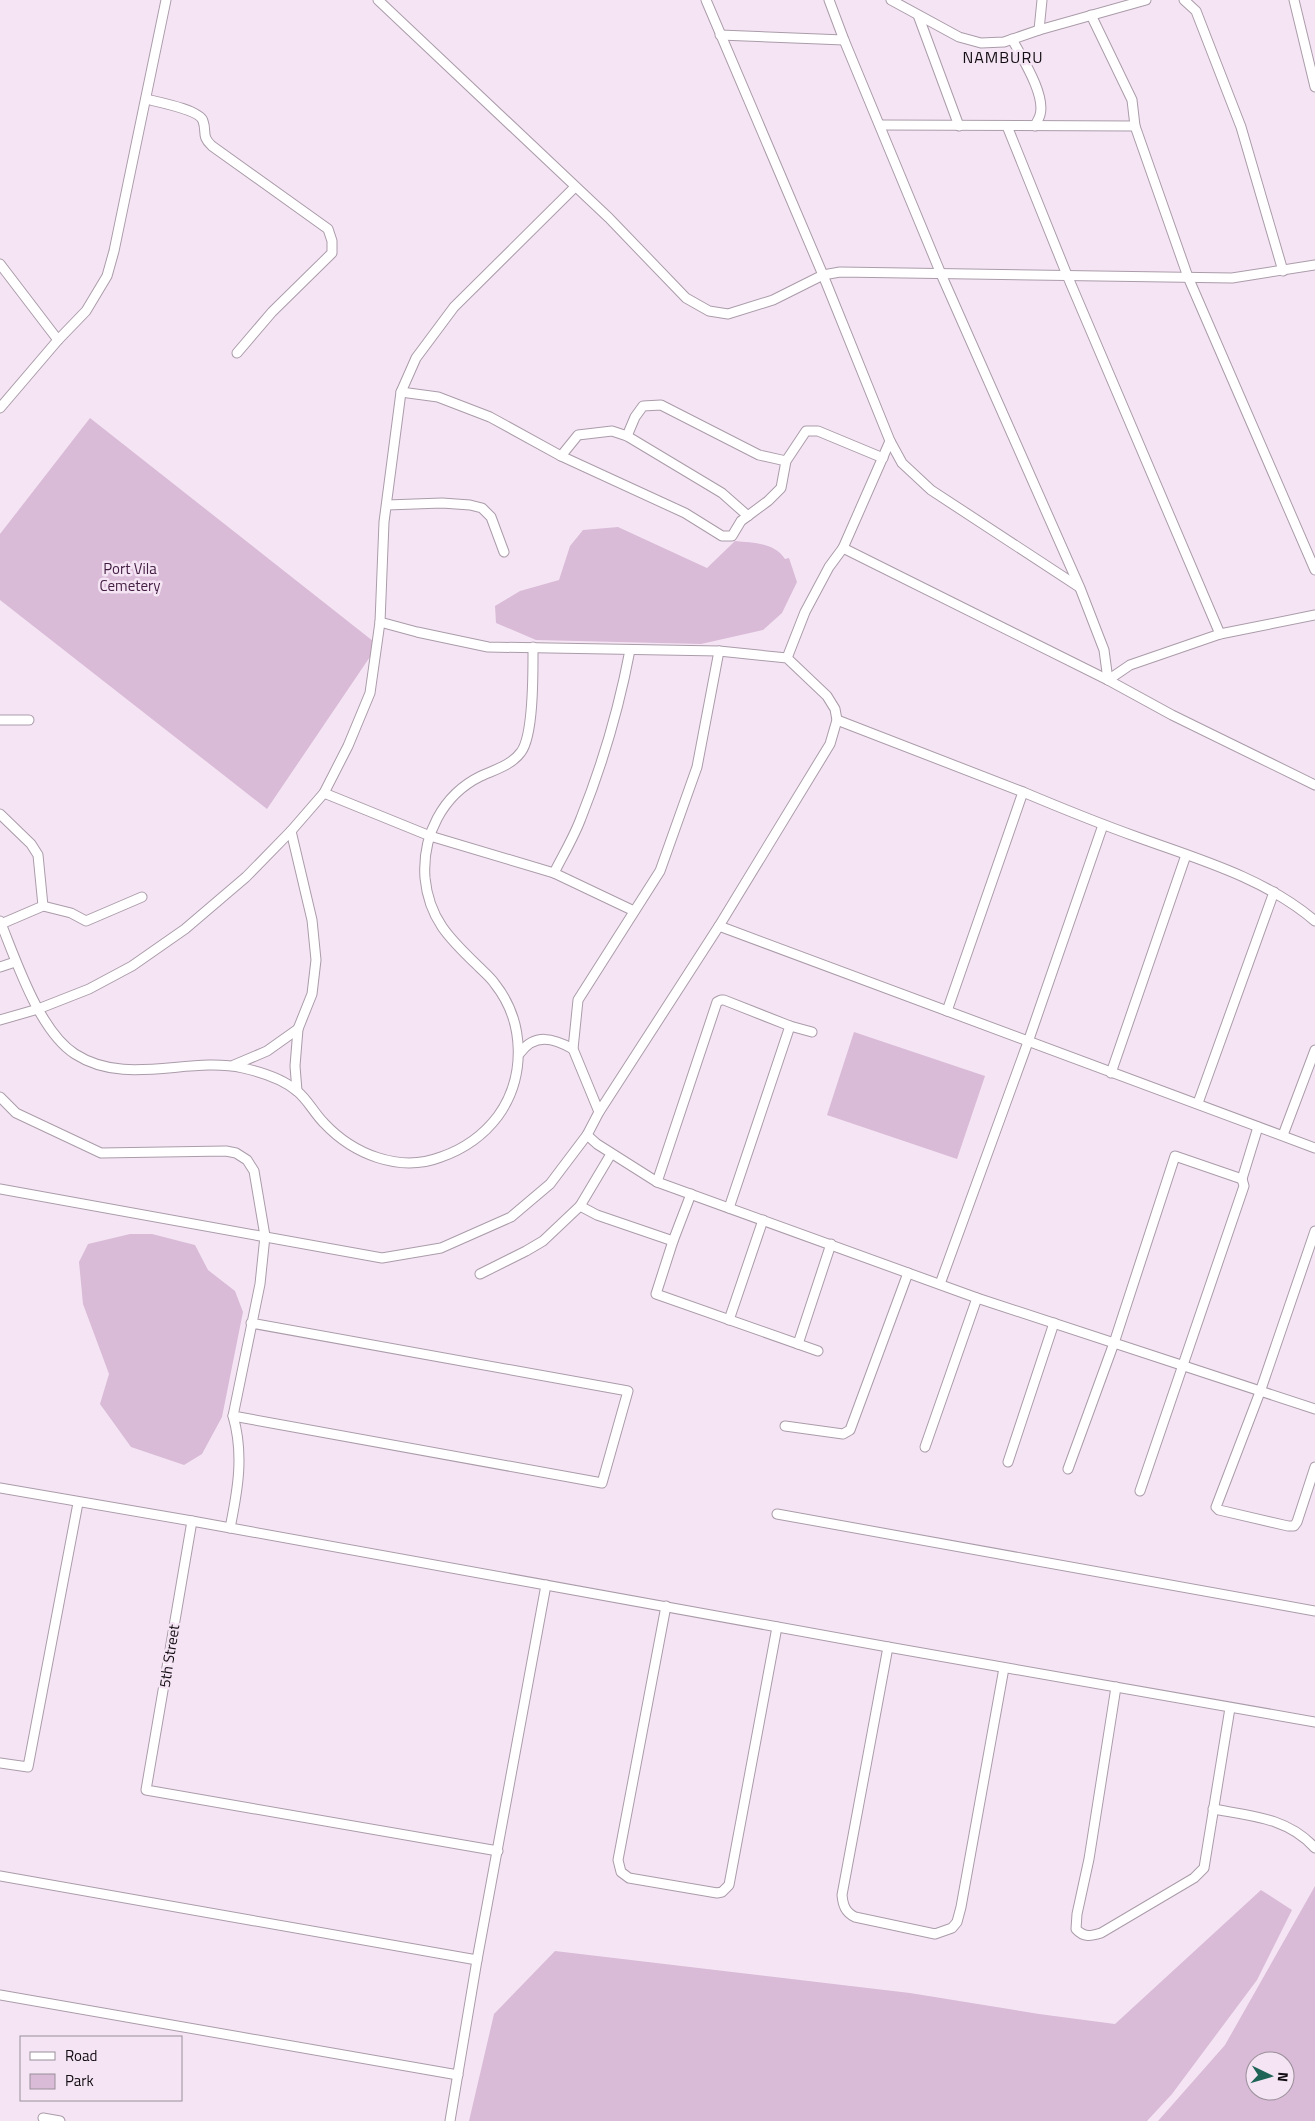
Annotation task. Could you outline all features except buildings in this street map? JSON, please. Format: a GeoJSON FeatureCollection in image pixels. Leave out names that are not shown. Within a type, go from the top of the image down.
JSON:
{"type":"FeatureCollection","features":[{"type":"Feature","properties":{"kind":"street"},"geometry":{"type":"LineString","coordinates":[[0,408],[58,340],[86,311],[107,276],[114,251],[166,0]]}},
{"type":"Feature","properties":{"kind":"street"},"geometry":{"type":"LineString","coordinates":[[378,0],[609,218],[686,298],[709,311],[728,314],[773,300],[823,275],[856,271],[1232,278],[1315,265]]}},
{"type":"Feature","properties":{"kind":"street"},"geometry":{"type":"LineString","coordinates":[[706,0],[823,275],[890,441],[902,463],[931,490],[1080,588]]}},
{"type":"Feature","properties":{"kind":"street"},"geometry":{"type":"LineString","coordinates":[[829,0],[941,274],[1080,588],[1104,650],[1108,680]]}},
{"type":"Feature","properties":{"kind":"street"},"geometry":{"type":"LineString","coordinates":[[891,0],[959,37],[981,44],[1012,39],[1146,0]]}},
{"type":"Feature","properties":{"kind":"street"},"geometry":{"type":"LineString","coordinates":[[1039,30],[1042,0]]}},
{"type":"Feature","properties":{"kind":"street"},"geometry":{"type":"LineString","coordinates":[[1184,0],[1196,11],[1241,127],[1283,271]]}},
{"type":"Feature","properties":{"kind":"street"},"geometry":{"type":"LineString","coordinates":[[1294,0],[1315,84]]}},
{"type":"Feature","properties":{"kind":"street"},"geometry":{"type":"LineString","coordinates":[[918,15],[959,126]]}},
{"type":"Feature","properties":{"kind":"street"},"geometry":{"type":"LineString","coordinates":[[1091,15],[1132,100],[1136,126],[1188,277],[1315,570]]}},
{"type":"Feature","properties":{"kind":"street"},"geometry":{"type":"LineString","coordinates":[[720,35],[844,40]]}},
{"type":"Feature","properties":{"kind":"street"},"geometry":{"type":"LineString","coordinates":[[1012,39],[1035,83],[1041,105],[1040,116],[1034,126]]}},
{"type":"Feature","properties":{"kind":"street"},"geometry":{"type":"LineString","coordinates":[[146,99],[199,115],[204,123],[204,135],[208,142],[328,229],[332,236],[332,253],[272,312],[237,352]]}},
{"type":"Feature","properties":{"kind":"street"},"geometry":{"type":"LineString","coordinates":[[881,125],[1136,126]]}},
{"type":"Feature","properties":{"kind":"street"},"geometry":{"type":"LineString","coordinates":[[1007,126],[1067,275],[1220,634]]}},
{"type":"Feature","properties":{"kind":"street"},"geometry":{"type":"LineString","coordinates":[[0,1020],[38,1009],[88,989],[123,970],[185,929],[246,877],[291,832],[324,793],[348,746],[370,693],[380,622],[384,522],[401,392],[416,358],[454,307],[575,187]]}},
{"type":"Feature","properties":{"kind":"street"},"geometry":{"type":"LineString","coordinates":[[0,264],[58,340]]}},
{"type":"Feature","properties":{"kind":"street"},"geometry":{"type":"LineString","coordinates":[[401,392],[438,397],[490,417],[561,456],[685,513],[722,536],[732,536],[741,520],[768,502],[781,488],[786,462],[806,432],[818,431],[882,458]]}},
{"type":"Feature","properties":{"kind":"street"},"geometry":{"type":"LineString","coordinates":[[626,436],[635,417],[643,406],[661,405],[759,454],[786,462]]}},
{"type":"Feature","properties":{"kind":"street"},"geometry":{"type":"LineString","coordinates":[[561,456],[578,435],[612,431],[626,436],[722,493],[748,516]]}},
{"type":"Feature","properties":{"kind":"street"},"geometry":{"type":"LineString","coordinates":[[787,658],[805,612],[829,567],[843,548],[890,441]]}},
{"type":"Feature","properties":{"kind":"street"},"geometry":{"type":"LineString","coordinates":[[387,505],[442,503],[482,508],[491,517],[504,552]]}},
{"type":"Feature","properties":{"kind":"street"},"geometry":{"type":"LineString","coordinates":[[843,548],[1108,680],[1172,715],[1315,785]]}},
{"type":"Feature","properties":{"kind":"street"},"geometry":{"type":"LineString","coordinates":[[1108,680],[1130,665],[1220,634],[1315,615]]}},
{"type":"Feature","properties":{"kind":"street"},"geometry":{"type":"LineString","coordinates":[[0,1189],[382,1258],[441,1248],[511,1217],[550,1184],[587,1135],[599,1112],[720,926],[830,744],[837,720],[835,709],[826,696],[787,658],[719,651],[488,647],[416,632],[380,622]]}},
{"type":"Feature","properties":{"kind":"street"},"geometry":{"type":"LineString","coordinates":[[142,897],[86,922],[71,913],[43,906],[0,923],[38,1009],[72,1053],[94,1063],[123,1069],[152,1070],[232,1066],[246,1068],[274,1078],[297,1091],[329,1128],[356,1149],[379,1159],[406,1163],[432,1161],[457,1151],[472,1142],[498,1116],[513,1087],[520,1053],[510,1011],[495,983],[452,941],[439,924],[432,909],[425,880],[427,851],[430,836],[439,812],[451,797],[477,778],[514,760],[525,746],[529,729],[533,684],[533,648]]}},
{"type":"Feature","properties":{"kind":"street"},"geometry":{"type":"LineString","coordinates":[[554,873],[580,820],[604,756],[622,692],[630,650]]}},
{"type":"Feature","properties":{"kind":"street"},"geometry":{"type":"LineString","coordinates":[[599,1112],[573,1049],[578,1000],[660,870],[697,767],[719,651]]}},
{"type":"Feature","properties":{"kind":"street"},"geometry":{"type":"LineString","coordinates":[[0,720],[29,720]]}},
{"type":"Feature","properties":{"kind":"street"},"geometry":{"type":"LineString","coordinates":[[837,720],[1104,825],[1219,867],[1274,892],[1315,921]]}},
{"type":"Feature","properties":{"kind":"street"},"geometry":{"type":"LineString","coordinates":[[947,1011],[1023,792]]}},
{"type":"Feature","properties":{"kind":"street"},"geometry":{"type":"LineString","coordinates":[[324,793],[430,836],[554,873],[634,911]]}},
{"type":"Feature","properties":{"kind":"street"},"geometry":{"type":"LineString","coordinates":[[0,814],[31,844],[38,855],[43,906]]}},
{"type":"Feature","properties":{"kind":"street"},"geometry":{"type":"LineString","coordinates":[[940,1284],[1104,825]]}},
{"type":"Feature","properties":{"kind":"street"},"geometry":{"type":"LineString","coordinates":[[291,832],[311,912],[316,946],[315,978],[312,994],[298,1029],[295,1066],[297,1091]]}},
{"type":"Feature","properties":{"kind":"street"},"geometry":{"type":"LineString","coordinates":[[1111,1073],[1186,855]]}},
{"type":"Feature","properties":{"kind":"street"},"geometry":{"type":"LineString","coordinates":[[1198,1103],[1274,892]]}},
{"type":"Feature","properties":{"kind":"street"},"geometry":{"type":"LineString","coordinates":[[720,926],[1315,1148]]}},
{"type":"Feature","properties":{"kind":"street"},"geometry":{"type":"LineString","coordinates":[[0,966],[16,962]]}},
{"type":"Feature","properties":{"kind":"street"},"geometry":{"type":"LineString","coordinates":[[657,1182],[717,1002],[724,1000],[790,1026],[812,1032]]}},
{"type":"Feature","properties":{"kind":"street"},"geometry":{"type":"LineString","coordinates":[[729,1208],[790,1026]]}},
{"type":"Feature","properties":{"kind":"street"},"geometry":{"type":"LineString","coordinates":[[232,1066],[267,1051],[298,1029]]}},
{"type":"Feature","properties":{"kind":"street"},"geometry":{"type":"LineString","coordinates":[[520,1053],[527,1044],[534,1040],[553,1040],[573,1049]]}},
{"type":"Feature","properties":{"kind":"street"},"geometry":{"type":"LineString","coordinates":[[1283,1135],[1315,1050]]}},
{"type":"Feature","properties":{"kind":"street"},"geometry":{"type":"LineString","coordinates":[[0,1097],[16,1114],[101,1153],[226,1151],[236,1153],[247,1160],[254,1171],[265,1236],[260,1284],[233,1416],[238,1435],[239,1484],[230,1528]]}},
{"type":"Feature","properties":{"kind":"street"},"geometry":{"type":"LineString","coordinates":[[1140,1491],[1244,1186],[1242,1179],[1258,1127]]}},
{"type":"Feature","properties":{"kind":"street"},"geometry":{"type":"LineString","coordinates":[[587,1135],[611,1154],[657,1182],[977,1298],[1315,1409]]}},
{"type":"Feature","properties":{"kind":"street"},"geometry":{"type":"LineString","coordinates":[[480,1274],[543,1241],[580,1206],[611,1154]]}},
{"type":"Feature","properties":{"kind":"street"},"geometry":{"type":"LineString","coordinates":[[1068,1469],[1114,1343],[1175,1156],[1242,1179]]}},
{"type":"Feature","properties":{"kind":"street"},"geometry":{"type":"LineString","coordinates":[[691,1194],[656,1294],[818,1351]]}},
{"type":"Feature","properties":{"kind":"street"},"geometry":{"type":"LineString","coordinates":[[580,1206],[597,1215],[673,1241]]}},
{"type":"Feature","properties":{"kind":"street"},"geometry":{"type":"LineString","coordinates":[[729,1320],[763,1220]]}},
{"type":"Feature","properties":{"kind":"street"},"geometry":{"type":"LineString","coordinates":[[1315,1232],[1260,1392],[1216,1507],[1219,1510],[1294,1526],[1297,1522],[1315,1466]]}},
{"type":"Feature","properties":{"kind":"street"},"geometry":{"type":"LineString","coordinates":[[798,1344],[831,1244]]}},
{"type":"Feature","properties":{"kind":"street"},"geometry":{"type":"LineString","coordinates":[[785,1426],[843,1434],[850,1430],[908,1273]]}},
{"type":"Feature","properties":{"kind":"street"},"geometry":{"type":"LineString","coordinates":[[925,1447],[977,1298]]}},
{"type":"Feature","properties":{"kind":"street"},"geometry":{"type":"LineString","coordinates":[[1008,1462],[1054,1323]]}},
{"type":"Feature","properties":{"kind":"street"},"geometry":{"type":"LineString","coordinates":[[233,1416],[602,1483],[628,1391],[251,1324]]}},
{"type":"Feature","properties":{"kind":"street"},"geometry":{"type":"LineString","coordinates":[[0,1488],[1315,1722]]}},
{"type":"Feature","properties":{"kind":"street"},"geometry":{"type":"LineString","coordinates":[[0,1763],[28,1767],[78,1503]]}},
{"type":"Feature","properties":{"kind":"street"},"geometry":{"type":"LineString","coordinates":[[778,1514],[1315,1611]]}},
{"type":"Feature","properties":{"kind":"street","name":"5th Street"},"geometry":{"type":"LineString","coordinates":[[192,1521],[146,1790],[498,1851]]}},
{"type":"Feature","properties":{"kind":"street"},"geometry":{"type":"LineString","coordinates":[[450,2121],[477,1960],[546,1584]]}},
{"type":"Feature","properties":{"kind":"street"},"geometry":{"type":"LineString","coordinates":[[666,1606],[618,1860],[620,1872],[628,1878],[717,1893],[722,1892],[729,1886],[777,1626]]}},
{"type":"Feature","properties":{"kind":"street"},"geometry":{"type":"LineString","coordinates":[[888,1647],[842,1902],[849,1914],[855,1917],[935,1934],[952,1928],[957,1922],[961,1907],[1004,1668]]}},
{"type":"Feature","properties":{"kind":"street"},"geometry":{"type":"LineString","coordinates":[[1116,1687],[1089,1859],[1077,1914],[1076,1929],[1079,1933],[1090,1936],[1101,1932],[1194,1878],[1204,1868],[1230,1708]]}},
{"type":"Feature","properties":{"kind":"street"},"geometry":{"type":"LineString","coordinates":[[1214,1809],[1284,1824],[1306,1838],[1315,1848]]}},
{"type":"Feature","properties":{"kind":"street"},"geometry":{"type":"LineString","coordinates":[[0,1876],[477,1960]]}},
{"type":"Feature","properties":{"kind":"street"},"geometry":{"type":"LineString","coordinates":[[0,1994],[458,2075]]}},
{"type":"Feature","properties":{"kind":"street"},"geometry":{"type":"LineString","coordinates":[[44,2118],[60,2121]]}},
{"type":"Feature","properties":{"kind":"green space","name":"Port Vila Cemetery"},"geometry":{"type":"Polygon","coordinates":[[[90,418],[378,645],[267,809],[0,600],[0,534],[90,418]]]}},
{"type":"Feature","properties":{"kind":"green space"},"geometry":{"type":"Polygon","coordinates":[[[618,527],[707,568],[735,541],[763,544],[775,549],[785,559],[789,558],[797,582],[782,613],[763,630],[701,644],[536,640],[496,623],[495,606],[520,591],[559,580],[570,546],[583,530],[618,527]]]}},
{"type":"Feature","properties":{"kind":"green space"},"geometry":{"type":"Polygon","coordinates":[[[854,1032],[985,1076],[957,1159],[827,1115],[854,1032]]]}},
{"type":"Feature","properties":{"kind":"green space"},"geometry":{"type":"Polygon","coordinates":[[[130,1234],[152,1234],[195,1245],[208,1270],[235,1291],[243,1312],[222,1417],[202,1454],[184,1465],[131,1447],[100,1404],[109,1374],[83,1304],[79,1262],[88,1244],[130,1234]]]}},
{"type":"Feature","properties":{"kind":"green space"},"geometry":{"type":"Polygon","coordinates":[[[1315,1886],[1315,2121],[1158,2121],[1225,2045],[1315,1886]]]}},
{"type":"Feature","properties":{"kind":"green space"},"geometry":{"type":"Polygon","coordinates":[[[1261,1890],[1292,1910],[1257,1980],[1172,2094],[1147,2121],[469,2121],[494,2014],[555,1951],[910,1993],[1115,2024],[1261,1890]]]}},
{"type":"Feature","properties":{"kind":"district","name":"NAMBURU"},"geometry":{"type":"Point","coordinates":[1003,57]}}]}
